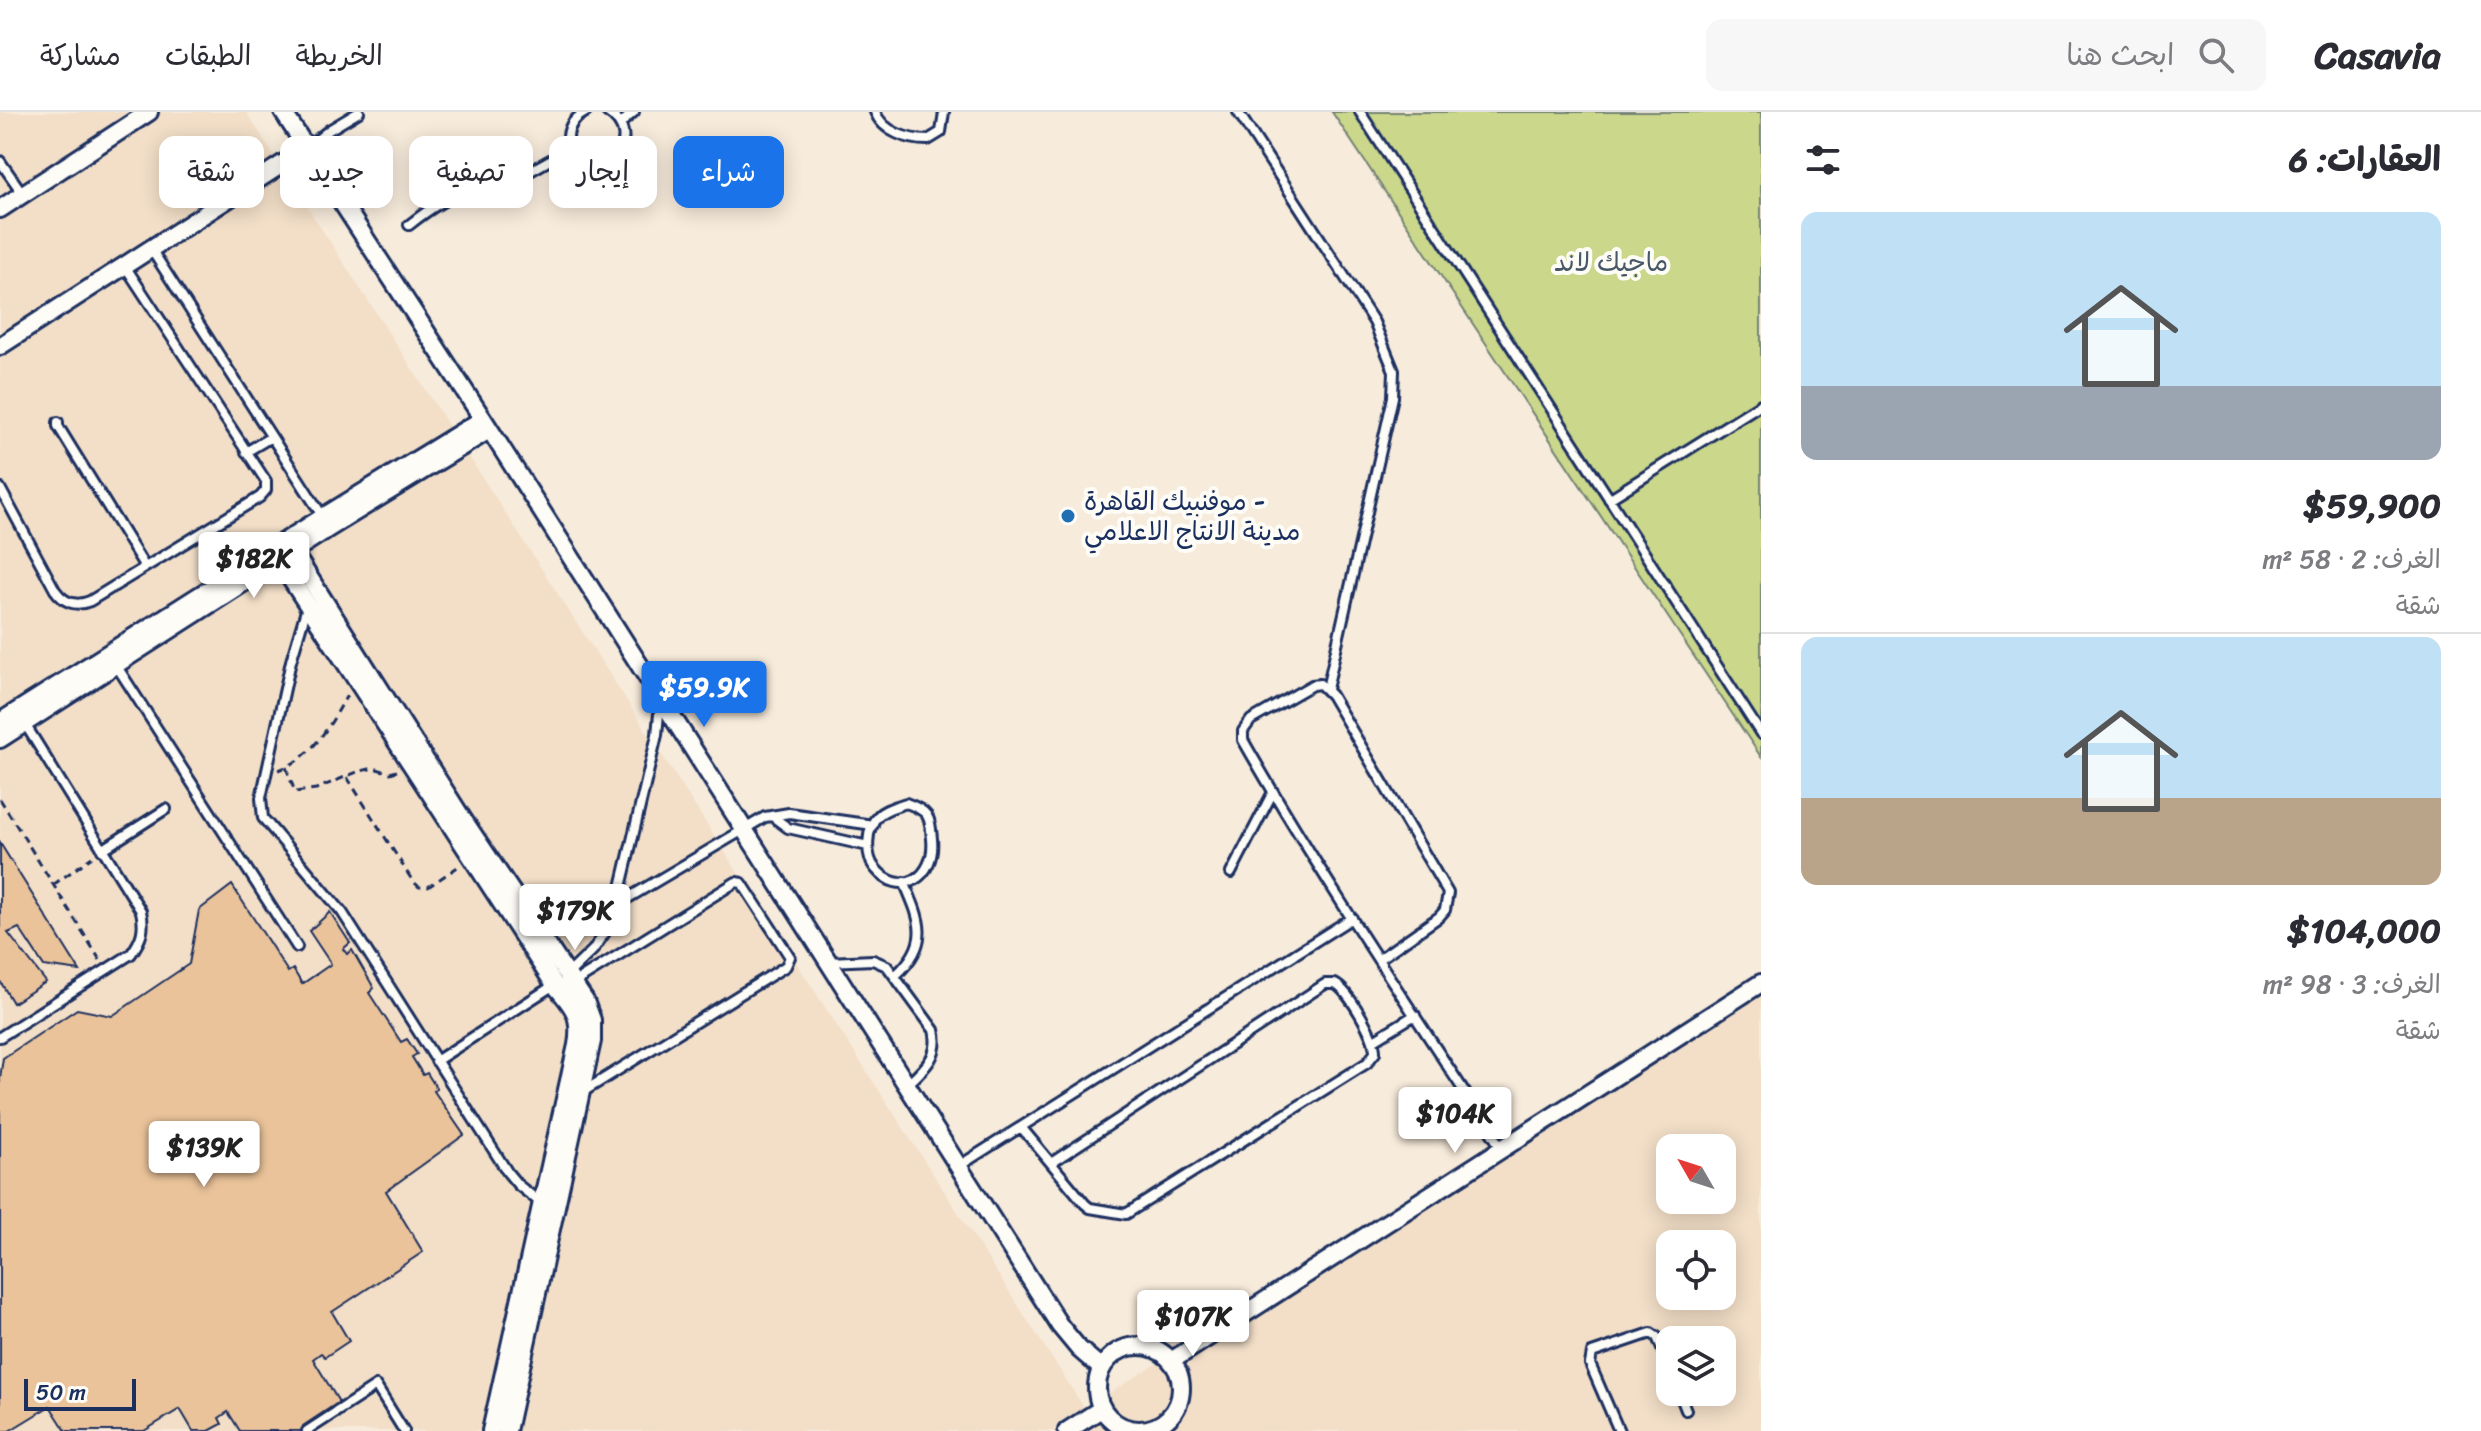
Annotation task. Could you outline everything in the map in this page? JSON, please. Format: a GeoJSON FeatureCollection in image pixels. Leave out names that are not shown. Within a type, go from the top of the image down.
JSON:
{"type":"FeatureCollection","features":[{"type":"Feature","properties":{"kind":"street"},"geometry":{"type":"LineString","coordinates":[[0,209],[149,112]]}},
{"type":"Feature","properties":{"kind":"street"},"geometry":{"type":"LineString","coordinates":[[283,112],[299,136]]}},
{"type":"Feature","properties":{"kind":"street"},"geometry":{"type":"LineString","coordinates":[[0,346],[280,165]]}},
{"type":"Feature","properties":{"kind":"street"},"geometry":{"type":"LineString","coordinates":[[346,208],[1060,1326],[1079,1349],[1101,1368]]}},
{"type":"Feature","properties":{"kind":"street"},"geometry":{"type":"LineString","coordinates":[[0,739],[20,718],[326,522],[486,425]]}},
{"type":"Feature","properties":{"kind":"street"},"geometry":{"type":"LineString","coordinates":[[282,551],[462,818],[564,981],[574,1008],[578,1036],[550,1203]]}},
{"type":"Feature","properties":{"kind":"street"},"geometry":{"type":"LineString","coordinates":[[314,602],[355,678],[472,857],[589,1010],[593,1031],[580,1094],[491,1431]]}},
{"type":"Feature","properties":{"kind":"street"},"geometry":{"type":"LineString","coordinates":[[0,722],[20,718]]}},
{"type":"Feature","properties":{"kind":"street"},"geometry":{"type":"LineString","coordinates":[[1171,1361],[1761,983]]}},
{"type":"Feature","properties":{"kind":"street"},"geometry":{"type":"LineString","coordinates":[[507,1431],[531,1286]]}},
{"type":"Feature","properties":{"kind":"street"},"geometry":{"type":"LineString","coordinates":[[1136,1345],[1163,1352],[1171,1361],[1180,1375],[1182,1389],[1179,1403],[1164,1428],[1135,1431],[1110,1420],[1101,1409],[1097,1381],[1101,1368],[1110,1357],[1136,1345]]}},
{"type":"Feature","properties":{"kind":"street"},"geometry":{"type":"LineString","coordinates":[[1067,1431],[1101,1409]]}},
{"type":"Feature","properties":{"kind":"lane"},"geometry":{"type":"LineString","coordinates":[[322,136],[359,112]]}},
{"type":"Feature","properties":{"kind":"lane"},"geometry":{"type":"LineString","coordinates":[[568,136],[571,116],[586,112]]}},
{"type":"Feature","properties":{"kind":"lane"},"geometry":{"type":"LineString","coordinates":[[607,112],[620,124],[624,136]]}},
{"type":"Feature","properties":{"kind":"lane"},"geometry":{"type":"LineString","coordinates":[[620,124],[634,112]]}},
{"type":"Feature","properties":{"kind":"lane"},"geometry":{"type":"LineString","coordinates":[[875,112],[880,123],[889,129],[907,137],[928,140],[941,132],[944,112]]}},
{"type":"Feature","properties":{"kind":"lane"},"geometry":{"type":"LineString","coordinates":[[1238,112],[1374,322],[1394,371],[1393,397],[1327,689]]}},
{"type":"Feature","properties":{"kind":"lane"},"geometry":{"type":"LineString","coordinates":[[1360,112],[1761,734]]}},
{"type":"Feature","properties":{"kind":"lane"},"geometry":{"type":"LineString","coordinates":[[409,225],[453,195],[508,181],[549,159]]}},
{"type":"Feature","properties":{"kind":"lane"},"geometry":{"type":"LineString","coordinates":[[0,161],[23,194]]}},
{"type":"Feature","properties":{"kind":"lane"},"geometry":{"type":"LineString","coordinates":[[151,249],[326,522]]}},
{"type":"Feature","properties":{"kind":"lane"},"geometry":{"type":"LineString","coordinates":[[0,488],[55,590],[67,602],[79,604],[90,601],[263,494],[266,481],[125,266]]}},
{"type":"Feature","properties":{"kind":"lane"},"geometry":{"type":"LineString","coordinates":[[1609,499],[1761,404]]}},
{"type":"Feature","properties":{"kind":"lane"},"geometry":{"type":"LineString","coordinates":[[58,422],[145,567]]}},
{"type":"Feature","properties":{"kind":"lane"},"geometry":{"type":"LineString","coordinates":[[246,452],[271,437]]}},
{"type":"Feature","properties":{"kind":"lane"},"geometry":{"type":"LineString","coordinates":[[314,602],[291,661],[266,773],[260,805],[266,824],[330,895],[508,1173],[518,1185],[550,1203]]}},
{"type":"Feature","properties":{"kind":"lane"},"geometry":{"type":"LineString","coordinates":[[112,659],[297,947]]}},
{"type":"Feature","properties":{"kind":"lane"},"geometry":{"type":"LineString","coordinates":[[1379,959],[1439,917],[1445,910],[1448,893],[1327,689],[1320,684],[1312,685],[1246,724],[1243,740],[1352,918],[1502,1149]]}},
{"type":"Feature","properties":{"kind":"lane"},"geometry":{"type":"LineString","coordinates":[[564,981],[613,921],[657,735],[661,699]]}},
{"type":"Feature","properties":{"kind":"lane"},"geometry":{"type":"LineString","coordinates":[[0,1037],[131,954],[141,941],[144,926],[141,911],[20,718]]}},
{"type":"Feature","properties":{"kind":"lane"},"geometry":{"type":"LineString","coordinates":[[1231,873],[1273,792]]}},
{"type":"Feature","properties":{"kind":"lane"},"geometry":{"type":"LineString","coordinates":[[906,803],[921,808],[930,818],[933,849],[930,864],[920,878],[904,882],[880,874],[870,862],[868,846],[873,825],[878,815],[906,803]]}},
{"type":"Feature","properties":{"kind":"lane"},"geometry":{"type":"LineString","coordinates":[[102,850],[166,809]]}},
{"type":"Feature","properties":{"kind":"lane"},"geometry":{"type":"LineString","coordinates":[[618,904],[744,829],[772,816],[789,813],[873,825]]}},
{"type":"Feature","properties":{"kind":"lane"},"geometry":{"type":"LineString","coordinates":[[772,816],[788,828],[868,846]]}},
{"type":"Feature","properties":{"kind":"lane"},"geometry":{"type":"LineString","coordinates":[[436,1061],[564,981],[736,882],[742,883],[790,957],[786,966],[580,1094]]}},
{"type":"Feature","properties":{"kind":"lane"},"geometry":{"type":"LineString","coordinates":[[896,975],[916,952],[920,938],[920,919],[904,882]]}},
{"type":"Feature","properties":{"kind":"lane"},"geometry":{"type":"LineString","coordinates":[[959,1166],[1352,918]]}},
{"type":"Feature","properties":{"kind":"lane"},"geometry":{"type":"LineString","coordinates":[[828,962],[873,960],[887,966],[934,1030],[936,1040],[931,1060],[907,1085]]}},
{"type":"Feature","properties":{"kind":"lane"},"geometry":{"type":"LineString","coordinates":[[1021,1127],[1085,1204],[1090,1208],[1126,1214],[1367,1063],[1375,1053],[1374,1040],[1344,990],[1335,984],[1325,984],[1051,1163]]}},
{"type":"Feature","properties":{"kind":"lane"},"geometry":{"type":"LineString","coordinates":[[1374,1040],[1415,1015]]}},
{"type":"Feature","properties":{"kind":"lane"},"geometry":{"type":"LineString","coordinates":[[1619,1431],[1590,1364],[1592,1353],[1651,1333],[1656,1336]]}},
{"type":"Feature","properties":{"kind":"lane"},"geometry":{"type":"LineString","coordinates":[[307,1431],[376,1386],[404,1431]]}},
{"type":"Feature","properties":{"kind":"lane"},"geometry":{"type":"LineString","coordinates":[[1684,1406],[1686,1410]]}},
{"type":"Feature","properties":{"kind":"path"},"geometry":{"type":"LineString","coordinates":[[266,773],[286,767],[312,747],[334,720],[355,678]]}},
{"type":"Feature","properties":{"kind":"path"},"geometry":{"type":"LineString","coordinates":[[286,767],[295,792],[316,789],[374,768],[390,773],[412,766]]}},
{"type":"Feature","properties":{"kind":"path"},"geometry":{"type":"LineString","coordinates":[[347,777],[419,887],[428,887],[472,857]]}},
{"type":"Feature","properties":{"kind":"path"},"geometry":{"type":"LineString","coordinates":[[0,799],[106,970]]}},
{"type":"Feature","properties":{"kind":"path"},"geometry":{"type":"LineString","coordinates":[[53,885],[102,850]]}},
{"type":"Feature","properties":{"kind":"shaded area"},"geometry":{"type":"Polygon","coordinates":[[[0,112],[246,112],[262,136],[159,136],[159,208],[264,208],[264,140],[280,165],[280,208],[308,208],[1085,1409],[1761,979],[1761,1431],[0,1431],[0,112]]]}},
{"type":"Feature","properties":{"kind":"green space","name":"ماجيك لاند"},"geometry":{"type":"Polygon","coordinates":[[[1332,112],[1761,112],[1761,757],[1332,112]]]}},
{"type":"Feature","properties":{"kind":"building"},"geometry":{"type":"Polygon","coordinates":[[[0,843],[80,971],[44,966],[19,928],[8,933],[46,982],[13,1003],[0,981],[0,843]]]}},
{"type":"Feature","properties":{"kind":"building"},"geometry":{"type":"Polygon","coordinates":[[[232,885],[288,972],[293,969],[302,984],[331,964],[309,931],[330,912],[350,943],[343,949],[347,954],[352,950],[374,988],[369,993],[401,1042],[407,1039],[417,1054],[412,1057],[423,1075],[427,1073],[437,1089],[434,1091],[464,1135],[386,1191],[423,1252],[332,1312],[349,1341],[325,1357],[321,1353],[313,1359],[339,1402],[303,1426],[304,1431],[240,1431],[228,1412],[219,1418],[222,1424],[209,1431],[193,1431],[180,1409],[144,1431],[66,1431],[50,1406],[9,1431],[0,1431],[0,1078],[3,1058],[77,1009],[112,1016],[189,964],[199,910],[232,885]]]}},
{"type":"Feature","properties":{"kind":"place","name":"موفنبيك القاهرة - مدينة الانتاج الاعلامي"},"geometry":{"type":"Point","coordinates":[1068,516]}}]}
